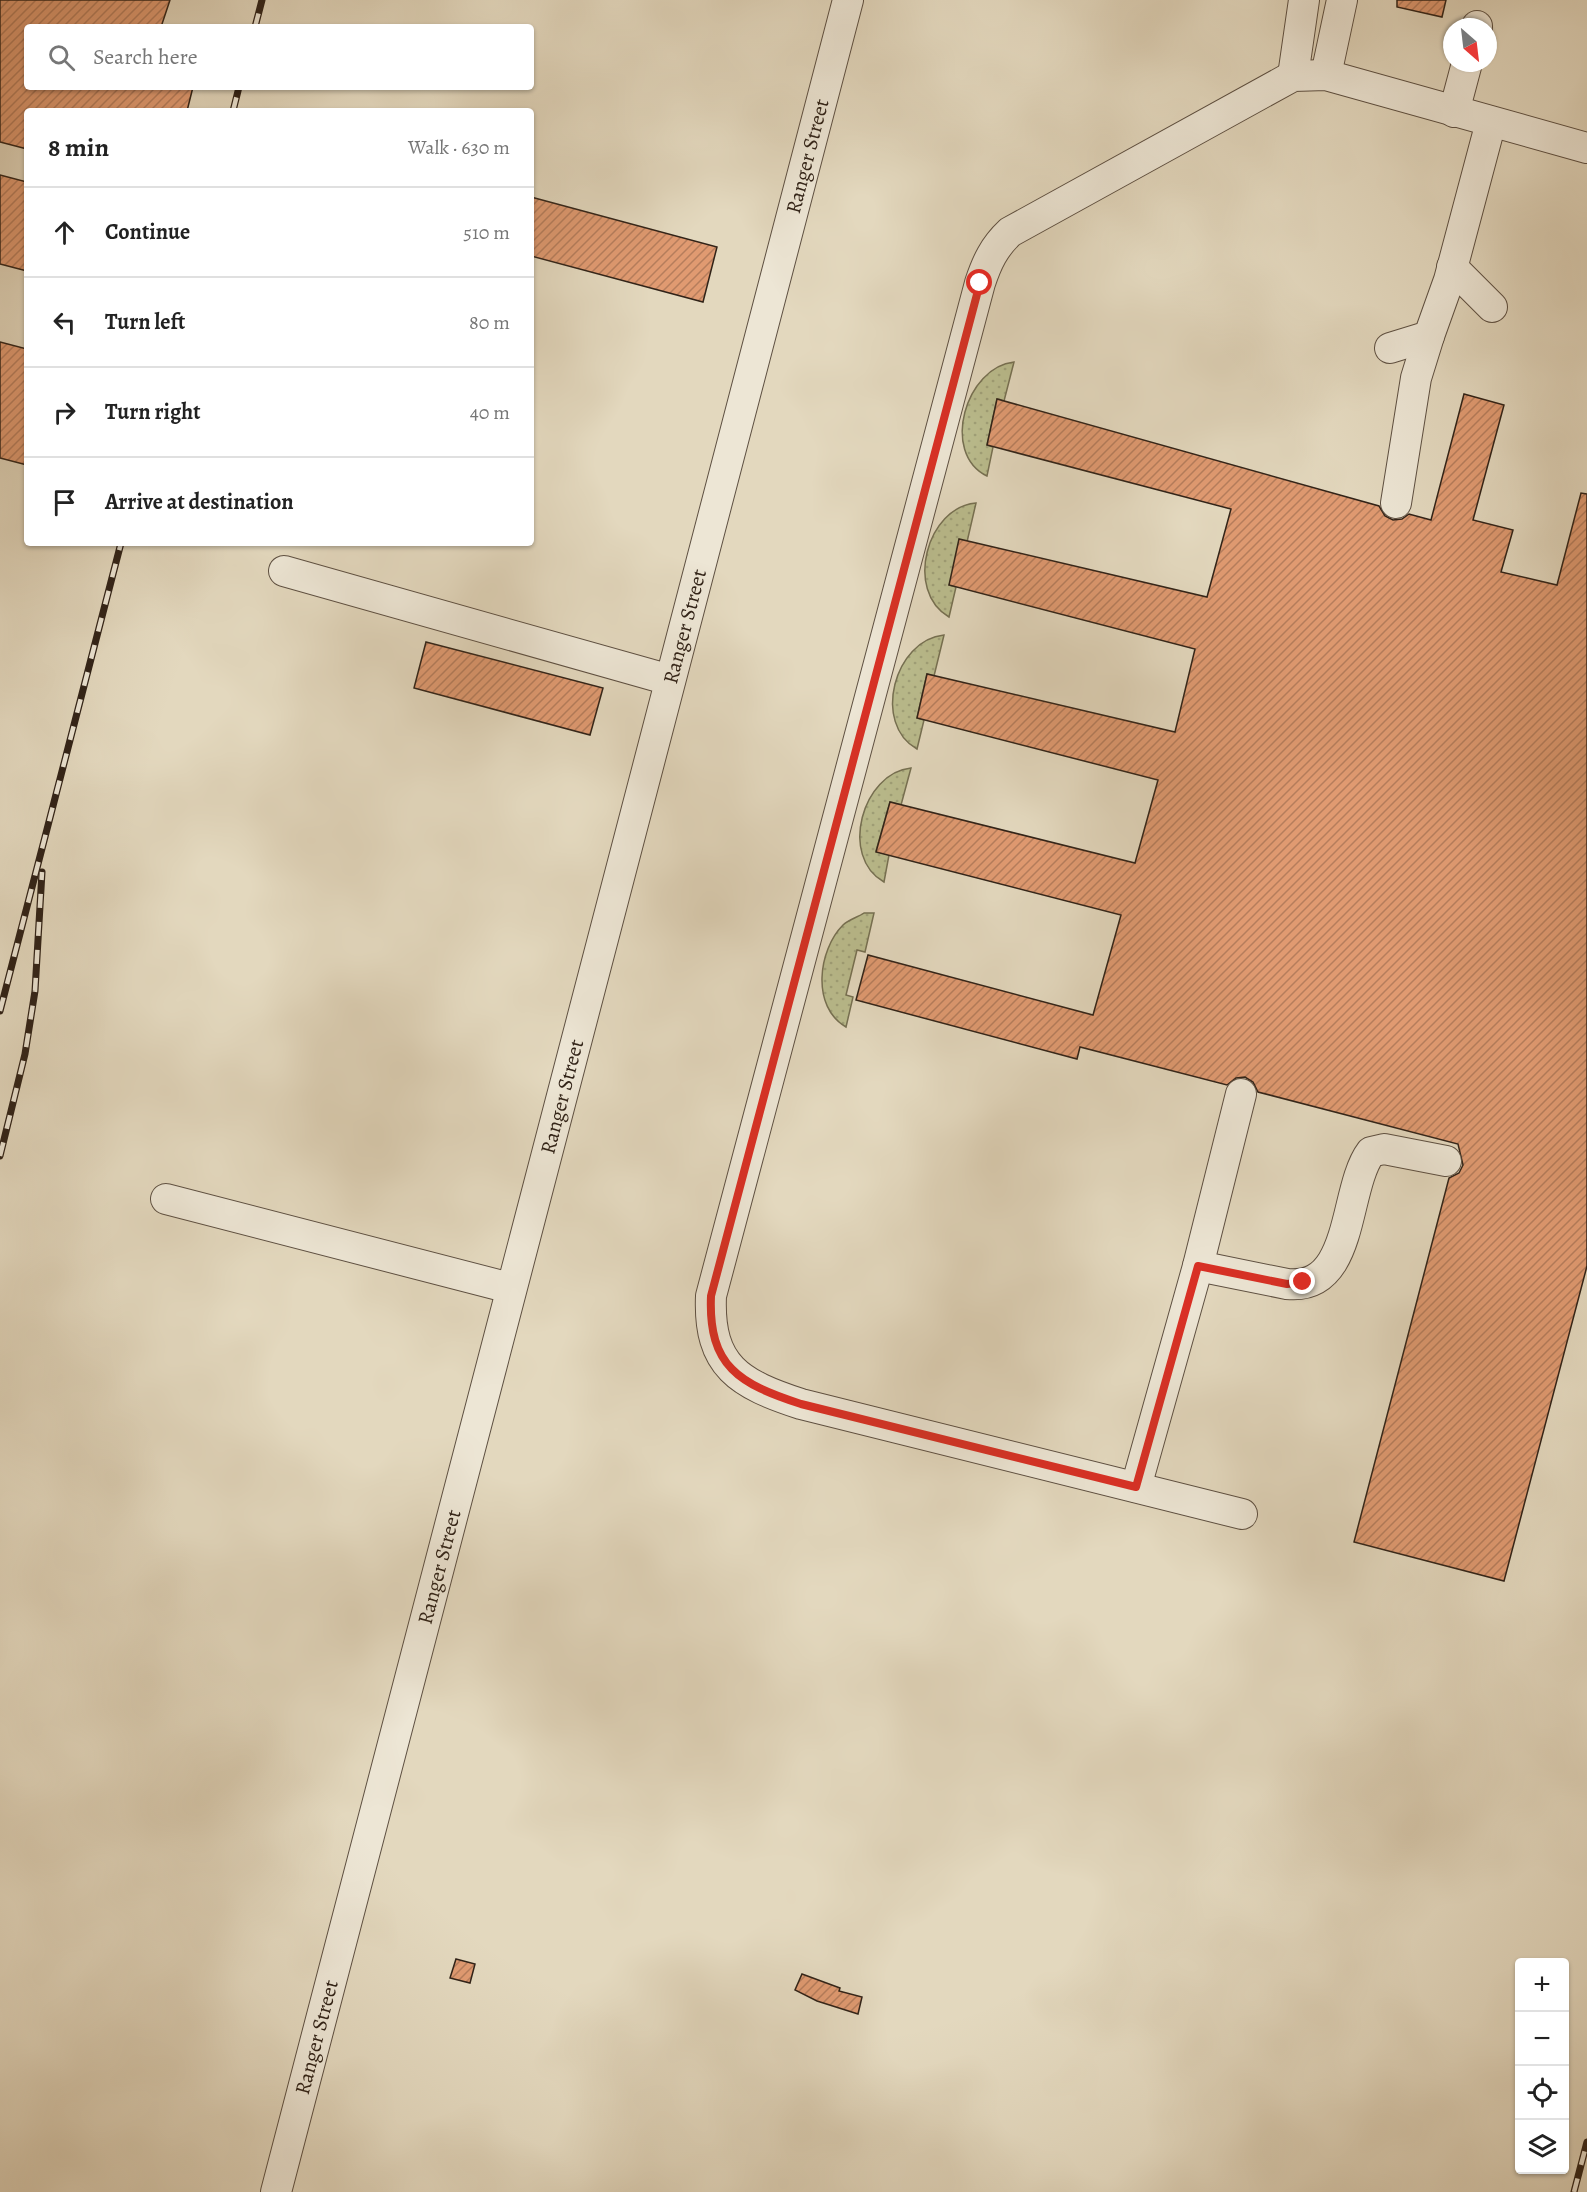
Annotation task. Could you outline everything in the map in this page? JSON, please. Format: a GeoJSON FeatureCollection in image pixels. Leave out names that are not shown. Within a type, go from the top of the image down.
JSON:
{"type":"FeatureCollection","features":[{"type":"Feature","properties":{"kind":"lane","name":"Ranger Street"},"geometry":{"type":"LineString","coordinates":[[276,2192],[510,1288],[848,0]]}},
{"type":"Feature","properties":{"kind":"lane"},"geometry":{"type":"LineString","coordinates":[[1293,76],[1304,0]]}},
{"type":"Feature","properties":{"kind":"lane"},"geometry":{"type":"LineString","coordinates":[[1326,75],[1342,0]]}},
{"type":"Feature","properties":{"kind":"lane"},"geometry":{"type":"LineString","coordinates":[[1454,112],[1465,72]]}},
{"type":"Feature","properties":{"kind":"lane"},"geometry":{"type":"LineString","coordinates":[[1242,1514],[801,1404],[766,1393],[745,1382],[727,1363],[715,1343],[710,1322],[711,1296],[989,256],[1010,232],[1293,76],[1326,75],[1587,148]]}},
{"type":"Feature","properties":{"kind":"lane"},"geometry":{"type":"LineString","coordinates":[[1396,503],[1416,378],[1452,267],[1491,122]]}},
{"type":"Feature","properties":{"kind":"lane"},"geometry":{"type":"LineString","coordinates":[[1452,267],[1492,307]]}},
{"type":"Feature","properties":{"kind":"lane"},"geometry":{"type":"LineString","coordinates":[[1390,348],[1429,336]]}},
{"type":"Feature","properties":{"kind":"lane"},"geometry":{"type":"LineString","coordinates":[[284,571],[670,680]]}},
{"type":"Feature","properties":{"kind":"lane"},"geometry":{"type":"LineString","coordinates":[[1136,1487],[1198,1266],[1241,1094]]}},
{"type":"Feature","properties":{"kind":"lane"},"geometry":{"type":"LineString","coordinates":[[1198,1266],[1287,1284],[1316,1279],[1327,1270],[1343,1240],[1360,1177],[1371,1152],[1384,1149],[1446,1161]]}},
{"type":"Feature","properties":{"kind":"lane"},"geometry":{"type":"LineString","coordinates":[[166,1199],[510,1288]]}},
{"type":"Feature","properties":{"kind":"green space"},"geometry":{"type":"Polygon","coordinates":[[[1014,362],[1004,401],[997,399],[987,445],[993,447],[987,476],[973,465],[965,449],[962,431],[965,412],[972,394],[983,379],[997,367],[1014,362]]]}},
{"type":"Feature","properties":{"kind":"green space"},"geometry":{"type":"Polygon","coordinates":[[[976,503],[967,542],[949,585],[956,587],[949,617],[935,605],[927,589],[925,571],[927,552],[934,534],[945,519],[959,508],[976,503]]]}},
{"type":"Feature","properties":{"kind":"green space"},"geometry":{"type":"Polygon","coordinates":[[[944,635],[934,676],[927,674],[917,718],[924,720],[917,749],[903,737],[895,721],[893,703],[895,684],[912,651],[927,640],[944,635]]]}},
{"type":"Feature","properties":{"kind":"green space"},"geometry":{"type":"Polygon","coordinates":[[[911,768],[901,805],[890,802],[876,851],[889,855],[884,882],[870,870],[862,854],[860,836],[862,818],[869,800],[880,784],[894,773],[911,768]]]}},
{"type":"Feature","properties":{"kind":"green space"},"geometry":{"type":"Polygon","coordinates":[[[864,913],[874,913],[865,952],[857,950],[846,995],[853,997],[846,1027],[835,1018],[827,1006],[823,993],[824,963],[828,949],[843,925],[864,913]]]}},
{"type":"Feature","properties":{"kind":"building"},"geometry":{"type":"Polygon","coordinates":[[[0,0],[170,0],[162,24],[24,24],[24,90],[192,90],[188,108],[24,108],[24,148],[0,142],[0,0]]]}},
{"type":"Feature","properties":{"kind":"building"},"geometry":{"type":"Polygon","coordinates":[[[1397,0],[1446,0],[1442,17],[1397,7],[1397,0]]]}},
{"type":"Feature","properties":{"kind":"building"},"geometry":{"type":"Polygon","coordinates":[[[0,175],[24,181],[24,270],[0,264],[0,175]]]}},
{"type":"Feature","properties":{"kind":"building"},"geometry":{"type":"Polygon","coordinates":[[[534,198],[717,247],[703,302],[534,257],[534,198]]]}},
{"type":"Feature","properties":{"kind":"building"},"geometry":{"type":"Polygon","coordinates":[[[0,342],[24,348],[24,464],[0,458],[0,342]]]}},
{"type":"Feature","properties":{"kind":"building"},"geometry":{"type":"Polygon","coordinates":[[[1464,394],[1504,405],[1473,520],[1513,530],[1501,572],[1557,585],[1581,493],[1587,494],[1587,1266],[1504,1581],[1354,1542],[1449,1178],[1459,1173],[1463,1165],[1458,1144],[1258,1092],[1253,1082],[1245,1077],[1236,1078],[1227,1085],[1080,1047],[1077,1059],[856,1000],[868,955],[1093,1015],[1121,915],[876,852],[890,802],[1135,863],[1158,780],[917,718],[927,674],[1175,732],[1195,649],[949,585],[959,539],[1207,597],[1231,509],[987,445],[997,399],[1379,506],[1385,516],[1393,520],[1402,519],[1409,514],[1431,520],[1464,394]]]}},
{"type":"Feature","properties":{"kind":"building"},"geometry":{"type":"Polygon","coordinates":[[[426,642],[603,688],[590,735],[414,688],[426,642]]]}},
{"type":"Feature","properties":{"kind":"building"},"geometry":{"type":"Polygon","coordinates":[[[456,1959],[475,1964],[470,1983],[450,1978],[456,1959]]]}},
{"type":"Feature","properties":{"kind":"building"},"geometry":{"type":"Polygon","coordinates":[[[802,1974],[840,1988],[839,1991],[862,1997],[858,2014],[817,2001],[795,1990],[802,1974]]]}},
{"type":"Feature","properties":{"kind":"railway"},"geometry":{"type":"LineString","coordinates":[[256,24],[262,0]]}},
{"type":"Feature","properties":{"kind":"railway"},"geometry":{"type":"LineString","coordinates":[[234,108],[238,90]]}},
{"type":"Feature","properties":{"kind":"railway"},"geometry":{"type":"LineString","coordinates":[[0,1011],[120,546]]}},
{"type":"Feature","properties":{"kind":"railway"},"geometry":{"type":"LineString","coordinates":[[0,1156],[25,1054],[35,991],[42,872]]}},
{"type":"Feature","properties":{"kind":"railway"},"geometry":{"type":"LineString","coordinates":[[1574,2192],[1587,2142]]}},
{"type":"Feature","properties":{"kind":"route"},"geometry":{"type":"LineString","coordinates":[[980,283],[711,1296],[710,1322],[715,1343],[727,1363],[745,1382],[766,1393],[801,1404],[1136,1487],[1198,1266],[1287,1284],[1295,1285],[1303,1282]]}}]}
